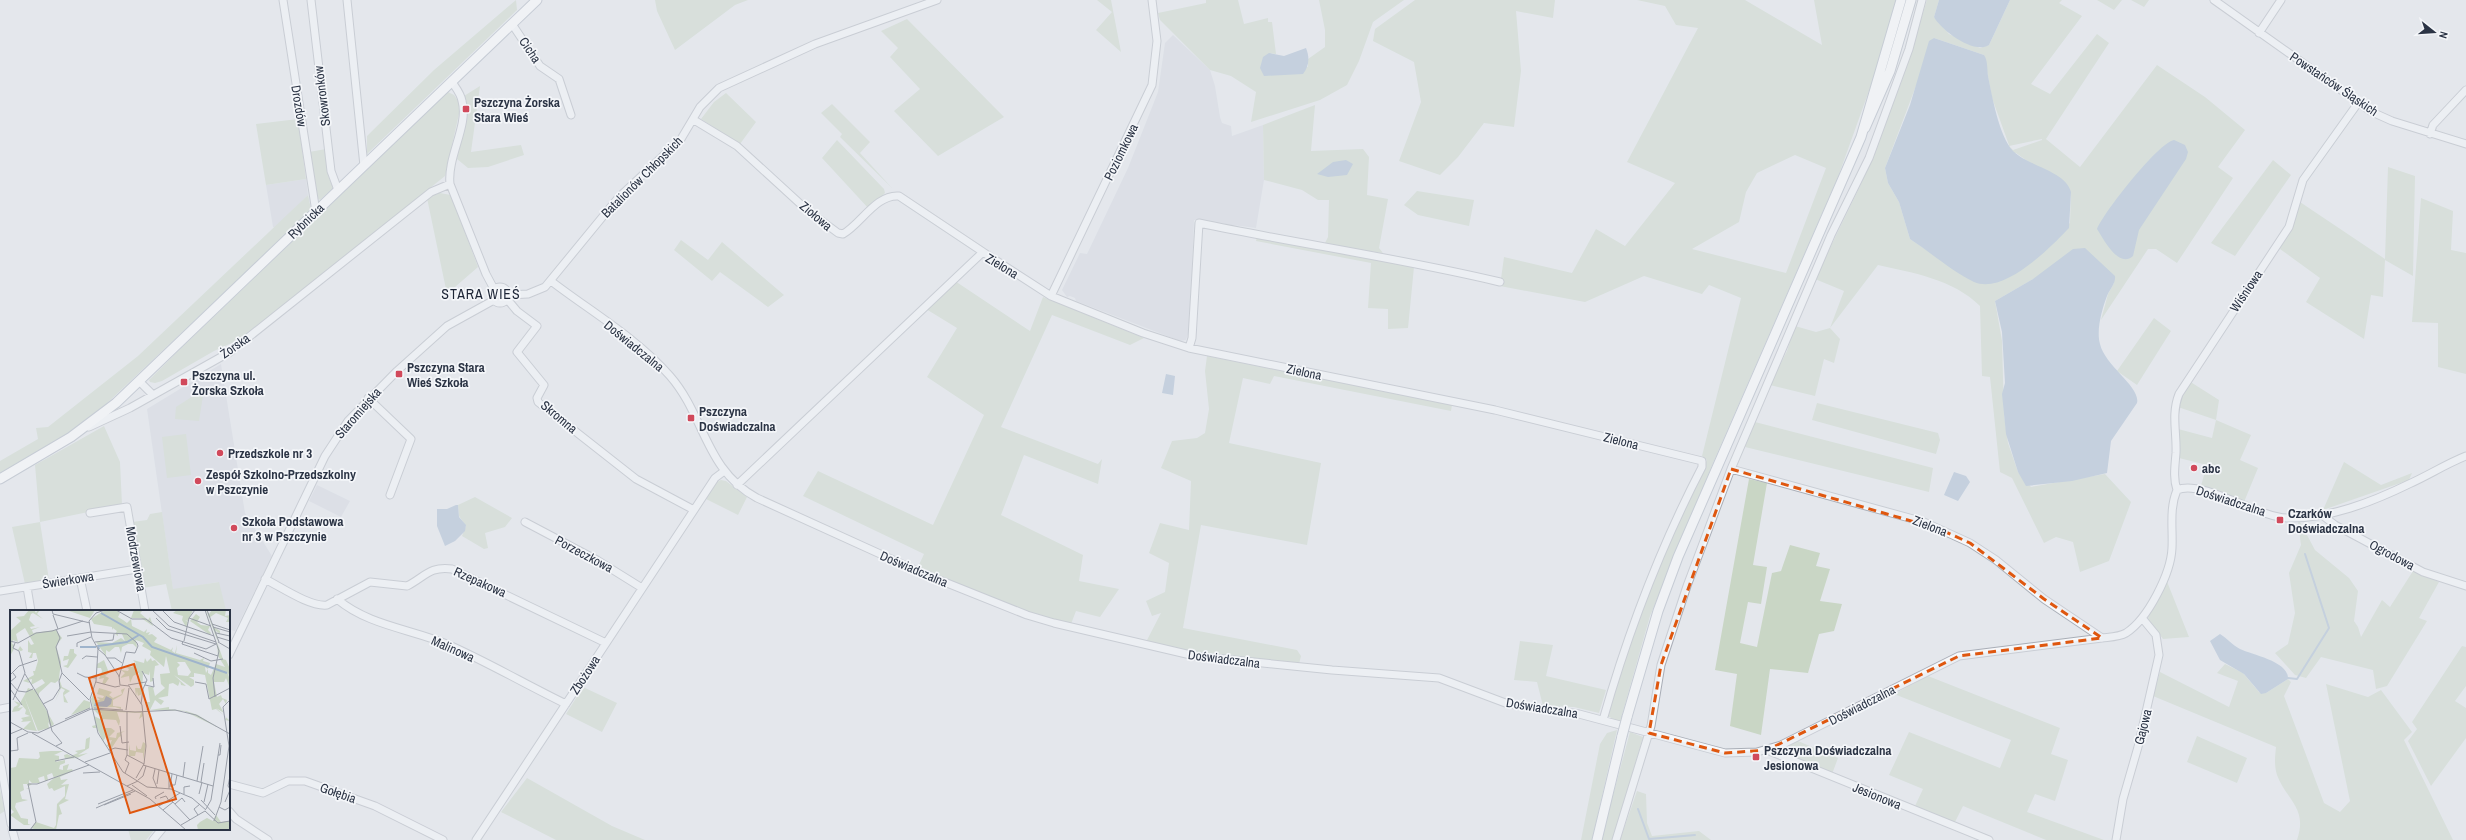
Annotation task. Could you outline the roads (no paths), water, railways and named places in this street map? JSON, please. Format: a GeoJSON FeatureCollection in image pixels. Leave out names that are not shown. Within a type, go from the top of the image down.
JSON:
{"type":"FeatureCollection","features":[{"type":"Feature","properties":{"kind":"main road","name":"Rybnicka"},"geometry":{"type":"LineString","coordinates":[[71,437],[116,403],[537,0]]}},
{"type":"Feature","properties":{"kind":"main road"},"geometry":{"type":"LineString","coordinates":[[1597,840],[1622,736],[1653,625],[1678,557],[1861,136],[1901,0]]}},
{"type":"Feature","properties":{"kind":"main road"},"geometry":{"type":"LineString","coordinates":[[1861,136],[1872,118],[1888,77],[1911,0]]}},
{"type":"Feature","properties":{"kind":"main road","name":"Żorska"},"geometry":{"type":"LineString","coordinates":[[0,479],[71,437]]}},
{"type":"Feature","properties":{"kind":"street","name":"Drozdów"},"geometry":{"type":"LineString","coordinates":[[283,0],[316,212]]}},
{"type":"Feature","properties":{"kind":"street","name":"Skowronków"},"geometry":{"type":"LineString","coordinates":[[311,0],[331,171],[338,190]]}},
{"type":"Feature","properties":{"kind":"street"},"geometry":{"type":"LineString","coordinates":[[348,0],[364,166]]}},
{"type":"Feature","properties":{"kind":"street","name":"Batalionów Chłopskich"},"geometry":{"type":"LineString","coordinates":[[508,297],[528,294],[545,287],[551,281],[610,206],[680,139],[708,97],[734,81],[815,44],[937,0]]}},
{"type":"Feature","properties":{"kind":"street","name":"Poziomkowa"},"geometry":{"type":"LineString","coordinates":[[1051,296],[1152,85],[1157,41],[1152,0]]}},
{"type":"Feature","properties":{"kind":"street"},"geometry":{"type":"LineString","coordinates":[[1616,840],[1649,733],[1661,665],[1731,469],[1828,242],[1869,158],[1908,49],[1922,0]]}},
{"type":"Feature","properties":{"kind":"street","name":"Powstańców Śląskich"},"geometry":{"type":"LineString","coordinates":[[2214,0],[2358,104],[2392,121],[2466,144]]}},
{"type":"Feature","properties":{"kind":"street"},"geometry":{"type":"LineString","coordinates":[[2260,33],[2280,0]]}},
{"type":"Feature","properties":{"kind":"street","name":"Cicha"},"geometry":{"type":"LineString","coordinates":[[512,24],[540,66],[559,79],[571,115]]}},
{"type":"Feature","properties":{"kind":"street"},"geometry":{"type":"LineString","coordinates":[[452,82],[461,96],[464,110],[450,168],[450,184],[486,274],[494,289],[492,296],[494,300],[501,303],[508,297],[503,287],[494,289]]}},
{"type":"Feature","properties":{"kind":"street"},"geometry":{"type":"LineString","coordinates":[[2430,134],[2433,125],[2452,108],[2466,90]]}},
{"type":"Feature","properties":{"kind":"street","name":"Wiśniowa"},"geometry":{"type":"LineString","coordinates":[[2177,490],[2174,483],[2176,453],[2174,422],[2178,394],[2289,227],[2303,180],[2358,104]]}},
{"type":"Feature","properties":{"kind":"street","name":"Ziołowa"},"geometry":{"type":"LineString","coordinates":[[694,120],[737,146],[833,231],[843,234],[883,200],[892,195],[899,196],[983,252]]}},
{"type":"Feature","properties":{"kind":"street","name":"Żorska"},"geometry":{"type":"LineString","coordinates":[[71,437],[230,352],[431,192],[450,184]]}},
{"type":"Feature","properties":{"kind":"street"},"geometry":{"type":"LineString","coordinates":[[1189,348],[1192,338],[1199,223],[1332,249],[1375,255],[1500,282]]}},
{"type":"Feature","properties":{"kind":"street","name":"Zielona"},"geometry":{"type":"LineString","coordinates":[[737,485],[983,252],[1051,296],[1143,333],[1189,348],[1495,410],[1702,461],[1702,466],[1670,532],[1641,599],[1603,720]]}},
{"type":"Feature","properties":{"kind":"street","name":"Doświadczalna"},"geometry":{"type":"LineString","coordinates":[[551,281],[642,350],[670,377],[681,391],[724,472],[737,485],[757,498],[922,573],[1027,615],[1054,623],[1195,656],[1332,670],[1439,678],[1508,704],[1579,714],[1725,753],[1747,753],[1767,750],[1803,735],[1959,656],[2102,638],[2125,633],[2142,618],[2163,581],[2171,560],[2172,508],[2177,490],[2189,488],[2204,491],[2286,518],[2322,515],[2352,507],[2396,490],[2466,456]]}},
{"type":"Feature","properties":{"kind":"street","name":"Skromna"},"geometry":{"type":"LineString","coordinates":[[508,297],[517,311],[537,326],[517,352],[544,385],[537,398],[538,402],[641,482],[694,510]]}},
{"type":"Feature","properties":{"kind":"street","name":"Staromiejska"},"geometry":{"type":"LineString","coordinates":[[230,653],[328,450],[341,429],[368,398],[447,326],[494,300]]}},
{"type":"Feature","properties":{"kind":"street"},"geometry":{"type":"LineString","coordinates":[[139,381],[152,394]]}},
{"type":"Feature","properties":{"kind":"street"},"geometry":{"type":"LineString","coordinates":[[368,398],[411,439],[390,495]]}},
{"type":"Feature","properties":{"kind":"street","name":"Zielona"},"geometry":{"type":"LineString","coordinates":[[1731,469],[1924,522],[1939,528],[1970,543],[1996,560],[2044,599],[2102,638]]}},
{"type":"Feature","properties":{"kind":"street","name":"Zbożowa"},"geometry":{"type":"LineString","coordinates":[[476,840],[715,478],[724,472]]}},
{"type":"Feature","properties":{"kind":"street","name":"Modrzewiowa"},"geometry":{"type":"LineString","coordinates":[[90,513],[127,508],[136,569],[145,610]]}},
{"type":"Feature","properties":{"kind":"street","name":"Ogrodowa"},"geometry":{"type":"LineString","coordinates":[[2322,515],[2335,525],[2423,572],[2466,586]]}},
{"type":"Feature","properties":{"kind":"street","name":"Porzeczkowa"},"geometry":{"type":"LineString","coordinates":[[525,522],[597,560],[642,588]]}},
{"type":"Feature","properties":{"kind":"street","name":"Rzepakowa"},"geometry":{"type":"LineString","coordinates":[[265,579],[314,605],[327,605],[370,582],[407,586],[429,571],[452,568],[606,643]]}},
{"type":"Feature","properties":{"kind":"street","name":"Świerkowa"},"geometry":{"type":"LineString","coordinates":[[0,591],[136,569]]}},
{"type":"Feature","properties":{"kind":"street"},"geometry":{"type":"LineString","coordinates":[[80,578],[87,610]]}},
{"type":"Feature","properties":{"kind":"street"},"geometry":{"type":"LineString","coordinates":[[26,587],[31,610]]}},
{"type":"Feature","properties":{"kind":"street","name":"Malinowa"},"geometry":{"type":"LineString","coordinates":[[337,599],[348,608],[369,619],[449,646],[566,704]]}},
{"type":"Feature","properties":{"kind":"street","name":"Gajowa"},"geometry":{"type":"LineString","coordinates":[[2116,840],[2122,799],[2140,740],[2159,655],[2156,635],[2142,618]]}},
{"type":"Feature","properties":{"kind":"street"},"geometry":{"type":"LineString","coordinates":[[0,709],[10,707]]}},
{"type":"Feature","properties":{"kind":"street","name":"Jesionowa"},"geometry":{"type":"LineString","coordinates":[[1767,750],[1778,757],[1989,840]]}},
{"type":"Feature","properties":{"kind":"street"},"geometry":{"type":"LineString","coordinates":[[0,759],[10,812]]}},
{"type":"Feature","properties":{"kind":"street","name":"Gołębia"},"geometry":{"type":"LineString","coordinates":[[230,784],[263,793],[288,781],[305,781],[375,806],[443,840]]}},
{"type":"Feature","properties":{"kind":"street"},"geometry":{"type":"LineString","coordinates":[[230,812],[256,837],[268,840]]}},
{"type":"Feature","properties":{"kind":"street"},"geometry":{"type":"LineString","coordinates":[[13,830],[15,840]]}},
{"type":"Feature","properties":{"kind":"street"},"geometry":{"type":"LineString","coordinates":[[153,840],[161,830]]}},
{"type":"Feature","properties":{"kind":"water"},"geometry":{"type":"Polygon","coordinates":[[[1939,0],[2010,0],[1989,45],[1975,47],[1958,40],[1943,28],[1934,17],[1939,0]]]}},
{"type":"Feature","properties":{"kind":"water"},"geometry":{"type":"Polygon","coordinates":[[[1934,38],[1984,55],[1987,62],[1988,76],[1997,115],[2008,144],[2013,151],[2020,156],[2062,179],[2068,185],[2071,192],[2069,228],[2039,257],[2012,276],[1999,282],[1986,284],[1974,282],[1910,239],[1899,202],[1888,183],[1885,168],[1910,105],[1929,41],[1934,38]]]}},
{"type":"Feature","properties":{"kind":"water"},"geometry":{"type":"Polygon","coordinates":[[[1306,48],[1308,62],[1307,68],[1303,74],[1264,76],[1260,68],[1263,57],[1269,53],[1284,56],[1306,48]]]}},
{"type":"Feature","properties":{"kind":"water"},"geometry":{"type":"Polygon","coordinates":[[[2174,140],[2185,145],[2188,152],[2186,159],[2139,230],[2133,256],[2127,259],[2122,259],[2117,256],[2107,245],[2097,229],[2120,194],[2144,165],[2166,144],[2174,140]]]}},
{"type":"Feature","properties":{"kind":"water"},"geometry":{"type":"Polygon","coordinates":[[[1346,160],[1353,164],[1347,175],[1328,177],[1317,174],[1333,162],[1346,160]]]}},
{"type":"Feature","properties":{"kind":"water"},"geometry":{"type":"Polygon","coordinates":[[[2085,248],[2115,276],[2115,281],[2107,296],[2099,326],[2100,344],[2108,360],[2134,390],[2137,397],[2137,403],[2111,441],[2107,473],[2072,481],[2026,486],[2018,472],[2006,434],[2002,394],[2005,383],[2002,332],[1995,301],[2033,279],[2073,249],[2085,248]]]}},
{"type":"Feature","properties":{"kind":"water"},"geometry":{"type":"Polygon","coordinates":[[[1166,374],[1175,376],[1173,395],[1162,393],[1166,374]]]}},
{"type":"Feature","properties":{"kind":"water"},"geometry":{"type":"Polygon","coordinates":[[[1954,472],[1966,476],[1970,482],[1958,501],[1944,495],[1954,472]]]}},
{"type":"Feature","properties":{"kind":"water"},"geometry":{"type":"Polygon","coordinates":[[[458,505],[459,517],[466,525],[465,531],[455,541],[445,546],[437,526],[437,509],[447,509],[458,505]]]}},
{"type":"Feature","properties":{"kind":"water"},"geometry":{"type":"Polygon","coordinates":[[[2220,634],[2234,646],[2276,663],[2287,673],[2288,679],[2266,693],[2261,694],[2244,674],[2220,660],[2210,641],[2220,634]]]}},
{"type":"Feature","properties":{"kind":"waterway"},"geometry":{"type":"LineString","coordinates":[[2288,678],[2297,679],[2329,628],[2305,554]]}},
{"type":"Feature","properties":{"kind":"waterway"},"geometry":{"type":"LineString","coordinates":[[1638,809],[1649,839],[1695,835]]}},
{"type":"Feature","properties":{"kind":"place","name":"Pszczyna Żorska Stara Wieś"},"geometry":{"type":"Point","coordinates":[466,109]}},
{"type":"Feature","properties":{"kind":"place","name":"Pszczyna Stara Wieś Szkoła"},"geometry":{"type":"Point","coordinates":[399,374]}},
{"type":"Feature","properties":{"kind":"place","name":"Pszczyna ul. Żorska Szkoła"},"geometry":{"type":"Point","coordinates":[184,382]}},
{"type":"Feature","properties":{"kind":"place","name":"Pszczyna Doświadczalna"},"geometry":{"type":"Point","coordinates":[691,418]}},
{"type":"Feature","properties":{"kind":"place","name":"Przedszkole nr 3"},"geometry":{"type":"Point","coordinates":[220,453]}},
{"type":"Feature","properties":{"kind":"place","name":"abc"},"geometry":{"type":"Point","coordinates":[2194,468]}},
{"type":"Feature","properties":{"kind":"place","name":"Zespół Szkolno-Przedszkolny w Pszczynie"},"geometry":{"type":"Point","coordinates":[198,481]}},
{"type":"Feature","properties":{"kind":"place","name":"Czarków Doświadczalna"},"geometry":{"type":"Point","coordinates":[2280,520]}},
{"type":"Feature","properties":{"kind":"place","name":"Szkoła Podstawowa nr 3 w Pszczynie"},"geometry":{"type":"Point","coordinates":[234,528]}},
{"type":"Feature","properties":{"kind":"place","name":"Pszczyna Doświadczalna Jesionowa"},"geometry":{"type":"Point","coordinates":[1756,757]}},
{"type":"Feature","properties":{"kind":"district","name":"STARA WIEŚ"},"geometry":{"type":"Point","coordinates":[481,294]}}]}
